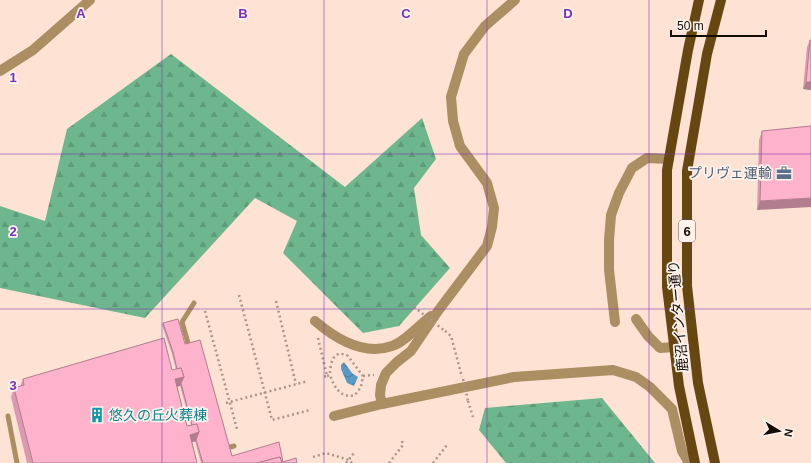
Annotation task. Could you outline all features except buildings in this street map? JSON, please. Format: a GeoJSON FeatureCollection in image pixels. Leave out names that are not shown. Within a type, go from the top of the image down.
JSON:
{"type":"FeatureCollection","features":[{"type":"Feature","properties":{"kind":"main road","name":"鹿沼インター通り"},"geometry":{"type":"LineString","coordinates":[[695,463],[679,386],[667,287],[667,170],[688,50],[699,0]]}},
{"type":"Feature","properties":{"kind":"main road","name":"鹿沼インター通り"},"geometry":{"type":"LineString","coordinates":[[716,463],[698,383],[687,286],[687,171],[707,54],[721,0]]}},
{"type":"Feature","properties":{"kind":"street"},"geometry":{"type":"LineString","coordinates":[[0,71],[33,50],[90,0]]}},
{"type":"Feature","properties":{"kind":"street"},"geometry":{"type":"LineString","coordinates":[[382,404],[380,395],[381,385],[386,373],[411,351],[438,311],[487,246],[492,226],[494,208],[486,183],[460,146],[453,121],[451,97],[464,54],[485,26],[515,0]]}},
{"type":"Feature","properties":{"kind":"street"},"geometry":{"type":"LineString","coordinates":[[615,322],[609,270],[611,215],[619,193],[632,168],[647,158],[669,159]]}},
{"type":"Feature","properties":{"kind":"street"},"geometry":{"type":"LineString","coordinates":[[315,321],[329,333],[344,342],[361,347],[377,349],[392,346],[409,335],[422,322],[438,311]]}},
{"type":"Feature","properties":{"kind":"street"},"geometry":{"type":"LineString","coordinates":[[636,319],[648,336],[660,348],[674,347]]}},
{"type":"Feature","properties":{"kind":"street"},"geometry":{"type":"LineString","coordinates":[[334,416],[382,404],[514,377],[613,370],[636,377],[650,387],[672,409],[682,451],[689,463]]}},
{"type":"Feature","properties":{"kind":"lane"},"geometry":{"type":"LineString","coordinates":[[191,352],[182,322],[194,303]]}},
{"type":"Feature","properties":{"kind":"lane"},"geometry":{"type":"LineString","coordinates":[[8,416],[17,463]]}},
{"type":"Feature","properties":{"kind":"lane"},"geometry":{"type":"LineString","coordinates":[[218,451],[234,446]]}},
{"type":"Feature","properties":{"kind":"path"},"geometry":{"type":"LineString","coordinates":[[239,294],[272,420],[310,410]]}},
{"type":"Feature","properties":{"kind":"path"},"geometry":{"type":"LineString","coordinates":[[276,301],[296,384]]}},
{"type":"Feature","properties":{"kind":"path"},"geometry":{"type":"LineString","coordinates":[[410,304],[451,336],[472,417]]}},
{"type":"Feature","properties":{"kind":"path"},"geometry":{"type":"LineString","coordinates":[[205,311],[228,402],[237,429]]}},
{"type":"Feature","properties":{"kind":"path"},"geometry":{"type":"LineString","coordinates":[[317,333],[328,376],[336,388],[346,396],[355,395],[361,387],[362,376],[345,354],[337,354],[334,357],[330,364],[328,376]]}},
{"type":"Feature","properties":{"kind":"path"},"geometry":{"type":"LineString","coordinates":[[323,377],[328,376]]}},
{"type":"Feature","properties":{"kind":"path"},"geometry":{"type":"LineString","coordinates":[[228,402],[308,381]]}},
{"type":"Feature","properties":{"kind":"path"},"geometry":{"type":"LineString","coordinates":[[389,463],[403,445],[402,441]]}},
{"type":"Feature","properties":{"kind":"path"},"geometry":{"type":"LineString","coordinates":[[433,463],[447,445]]}},
{"type":"Feature","properties":{"kind":"path"},"geometry":{"type":"LineString","coordinates":[[313,457],[326,453],[352,463]]}},
{"type":"Feature","properties":{"kind":"path"},"geometry":{"type":"LineString","coordinates":[[348,462],[354,453]]}},
{"type":"Feature","properties":{"kind":"green space"},"geometry":{"type":"Polygon","coordinates":[[[171,54],[345,187],[422,118],[436,159],[414,188],[421,235],[450,268],[399,326],[363,333],[283,253],[297,221],[255,198],[145,318],[0,288],[0,206],[45,221],[67,129],[171,54]]]}},
{"type":"Feature","properties":{"kind":"green space"},"geometry":{"type":"Polygon","coordinates":[[[602,398],[655,463],[506,463],[479,430],[485,408],[602,398]]]}},
{"type":"Feature","properties":{"kind":"water"},"geometry":{"type":"Polygon","coordinates":[[[344,362],[352,373],[358,377],[354,386],[347,383],[341,369],[341,365],[344,362]]]}},
{"type":"Feature","properties":{"kind":"place","name":"プリヴェ運輸"},"geometry":{"type":"Point","coordinates":[784,173]}},
{"type":"Feature","properties":{"kind":"place","name":"悠久の丘火葬棟"},"geometry":{"type":"Point","coordinates":[97,415]}}]}
